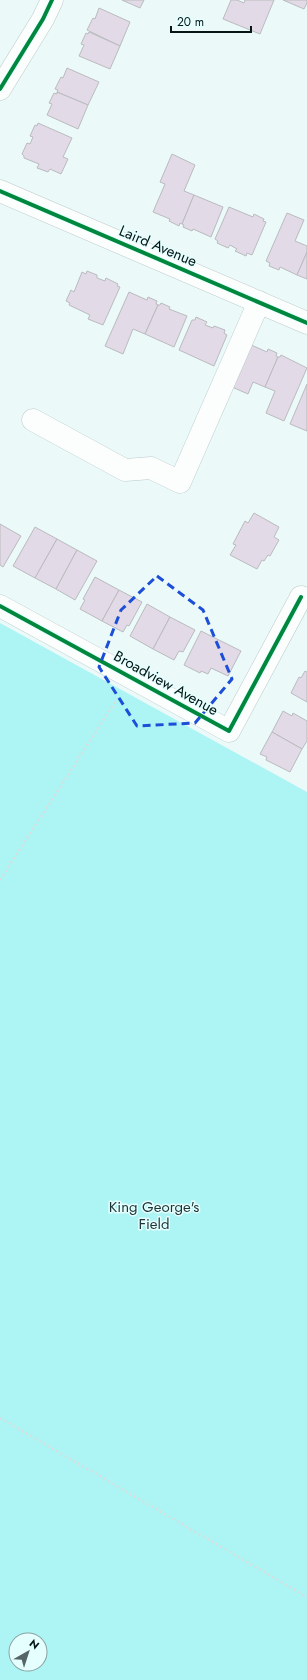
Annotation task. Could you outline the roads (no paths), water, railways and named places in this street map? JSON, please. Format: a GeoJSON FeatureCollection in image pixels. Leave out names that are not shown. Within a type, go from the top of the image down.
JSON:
{"type":"FeatureCollection","features":[{"type":"Feature","properties":{"kind":"street"},"geometry":{"type":"LineString","coordinates":[[0,89],[43,19],[52,0]]}},
{"type":"Feature","properties":{"kind":"street","name":"Laird Avenue"},"geometry":{"type":"LineString","coordinates":[[0,191],[307,323]]}},
{"type":"Feature","properties":{"kind":"street"},"geometry":{"type":"LineString","coordinates":[[33,420],[125,470],[151,468],[180,482],[259,302]]}},
{"type":"Feature","properties":{"kind":"street","name":"Broadview Avenue"},"geometry":{"type":"LineString","coordinates":[[0,606],[229,731],[300,597]]}},
{"type":"Feature","properties":{"kind":"park label","name":"King George's Field"},"geometry":{"type":"Point","coordinates":[154,1216]}}]}
